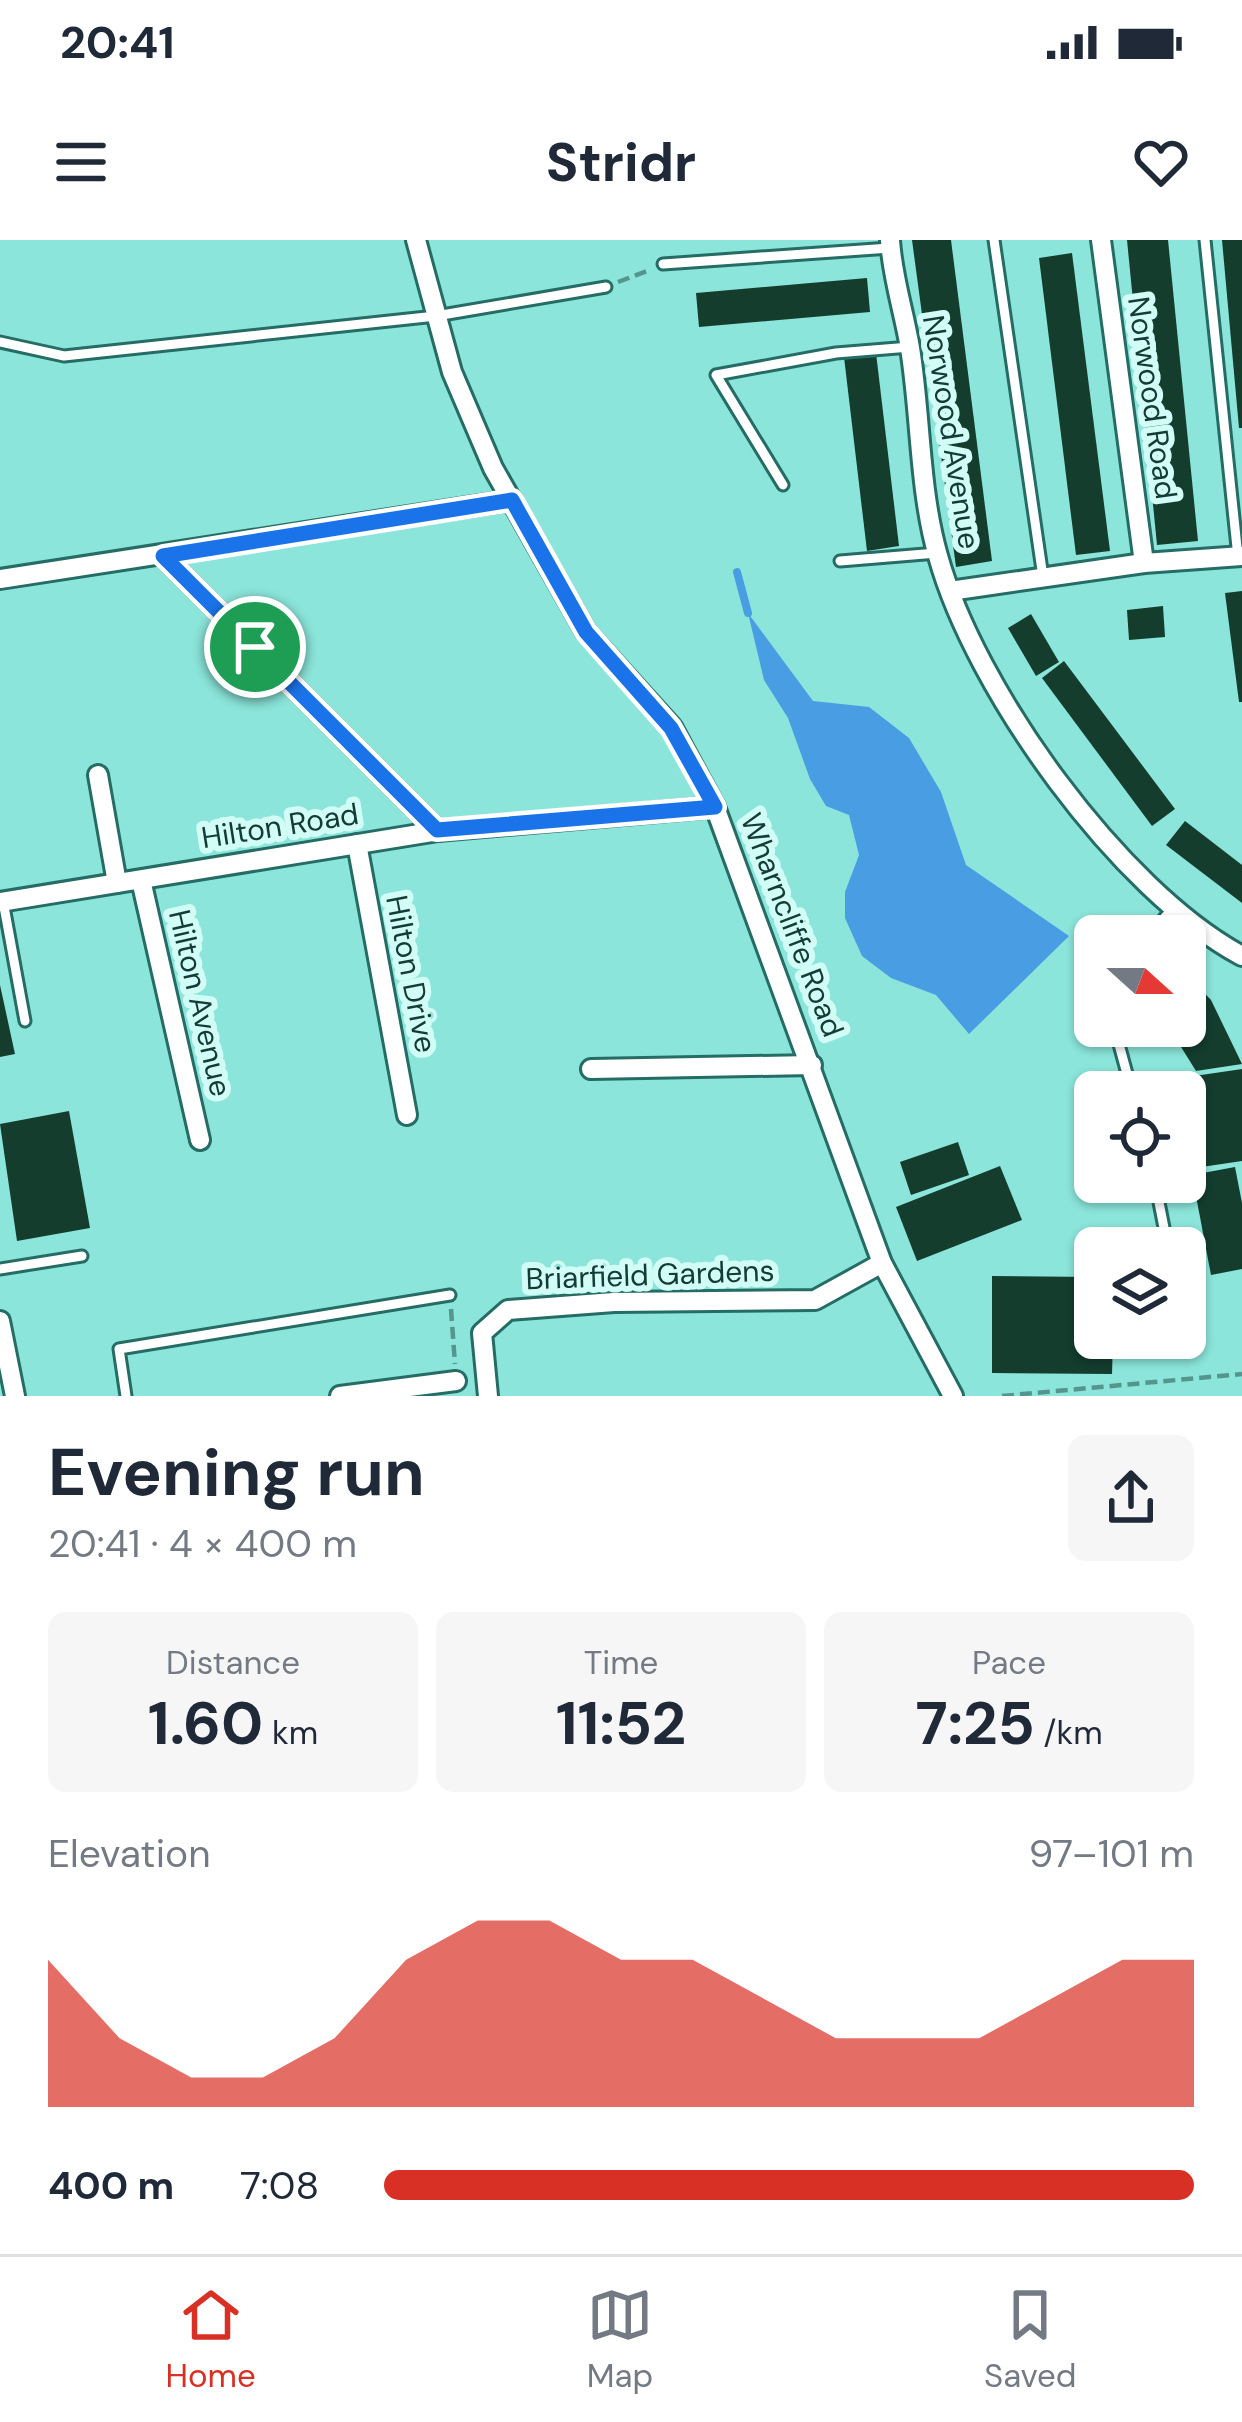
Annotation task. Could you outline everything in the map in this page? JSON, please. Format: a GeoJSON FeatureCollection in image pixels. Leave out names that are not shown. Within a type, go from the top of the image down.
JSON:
{"type":"FeatureCollection","features":[{"type":"Feature","properties":{"kind":"street","name":"Wharncliffe Road"},"geometry":{"type":"LineString","coordinates":[[416,240],[452,372],[512,500],[586,632],[671,728],[715,807],[882,1263],[953,1396]]}},
{"type":"Feature","properties":{"kind":"street","name":"Norwood Road"},"geometry":{"type":"LineString","coordinates":[[1101,240],[1144,563]]}},
{"type":"Feature","properties":{"kind":"street","name":"Norwood Avenue"},"geometry":{"type":"LineString","coordinates":[[890,244],[910,347],[937,553],[950,591],[1036,755],[1102,834],[1175,906],[1242,956]]}},
{"type":"Feature","properties":{"kind":"street"},"geometry":{"type":"LineString","coordinates":[[0,579],[512,500]]}},
{"type":"Feature","properties":{"kind":"street"},"geometry":{"type":"LineString","coordinates":[[163,556],[437,830]]}},
{"type":"Feature","properties":{"kind":"street"},"geometry":{"type":"LineString","coordinates":[[950,591],[1144,563],[1240,556]]}},
{"type":"Feature","properties":{"kind":"street"},"geometry":{"type":"LineString","coordinates":[[98,775],[117,884]]}},
{"type":"Feature","properties":{"kind":"street","name":"Hilton Road"},"geometry":{"type":"LineString","coordinates":[[2,902],[437,830],[715,807]]}},
{"type":"Feature","properties":{"kind":"street","name":"Hilton Drive"},"geometry":{"type":"LineString","coordinates":[[357,844],[407,1115]]}},
{"type":"Feature","properties":{"kind":"street","name":"Hilton Avenue"},"geometry":{"type":"LineString","coordinates":[[141,880],[200,1140]]}},
{"type":"Feature","properties":{"kind":"street"},"geometry":{"type":"LineString","coordinates":[[591,1070],[812,1065]]}},
{"type":"Feature","properties":{"kind":"street","name":"Briarfield Gardens"},"geometry":{"type":"LineString","coordinates":[[488,1396],[482,1333],[508,1310],[614,1302],[815,1300],[882,1263]]}},
{"type":"Feature","properties":{"kind":"street"},"geometry":{"type":"LineString","coordinates":[[0,1321],[15,1396]]}},
{"type":"Feature","properties":{"kind":"street"},"geometry":{"type":"LineString","coordinates":[[340,1396],[456,1381]]}},
{"type":"Feature","properties":{"kind":"lane"},"geometry":{"type":"LineString","coordinates":[[994,240],[1043,577]]}},
{"type":"Feature","properties":{"kind":"lane"},"geometry":{"type":"LineString","coordinates":[[1205,240],[1240,556]]}},
{"type":"Feature","properties":{"kind":"lane"},"geometry":{"type":"LineString","coordinates":[[663,264],[890,244]]}},
{"type":"Feature","properties":{"kind":"lane"},"geometry":{"type":"LineString","coordinates":[[0,342],[64,356],[436,316],[605,287]]}},
{"type":"Feature","properties":{"kind":"lane"},"geometry":{"type":"LineString","coordinates":[[783,485],[716,375],[836,353],[910,347]]}},
{"type":"Feature","properties":{"kind":"lane"},"geometry":{"type":"LineString","coordinates":[[840,561],[937,553]]}},
{"type":"Feature","properties":{"kind":"lane"},"geometry":{"type":"LineString","coordinates":[[2,902],[25,1021]]}},
{"type":"Feature","properties":{"kind":"lane"},"geometry":{"type":"LineString","coordinates":[[1167,915],[1175,906]]}},
{"type":"Feature","properties":{"kind":"lane"},"geometry":{"type":"LineString","coordinates":[[0,1269],[82,1256]]}},
{"type":"Feature","properties":{"kind":"lane"},"geometry":{"type":"LineString","coordinates":[[126,1396],[118,1349],[450,1295]]}},
{"type":"Feature","properties":{"kind":"path"},"geometry":{"type":"LineString","coordinates":[[605,287],[663,264]]}},
{"type":"Feature","properties":{"kind":"path"},"geometry":{"type":"LineString","coordinates":[[450,1295],[456,1381]]}},
{"type":"Feature","properties":{"kind":"path"},"geometry":{"type":"LineString","coordinates":[[1002,1396],[1242,1374]]}},
{"type":"Feature","properties":{"kind":"water"},"geometry":{"type":"Polygon","coordinates":[[[748,613],[813,701],[869,707],[909,738],[941,792],[966,865],[1069,936],[969,1034],[936,995],[891,978],[862,956],[845,918],[845,892],[859,855],[849,815],[826,806],[810,779],[788,718],[764,680],[748,613]]]}},
{"type":"Feature","properties":{"kind":"building"},"geometry":{"type":"Polygon","coordinates":[[[912,240],[951,240],[992,561],[956,567],[912,240]]]}},
{"type":"Feature","properties":{"kind":"building"},"geometry":{"type":"Polygon","coordinates":[[[1127,240],[1168,240],[1198,541],[1157,545],[1127,240]]]}},
{"type":"Feature","properties":{"kind":"building"},"geometry":{"type":"Polygon","coordinates":[[[1222,240],[1242,240],[1242,428],[1239,428],[1222,240]]]}},
{"type":"Feature","properties":{"kind":"building"},"geometry":{"type":"Polygon","coordinates":[[[1072,253],[1110,551],[1076,555],[1039,258],[1072,253]]]}},
{"type":"Feature","properties":{"kind":"building"},"geometry":{"type":"Polygon","coordinates":[[[867,278],[870,312],[699,327],[696,293],[867,278]]]}},
{"type":"Feature","properties":{"kind":"building"},"geometry":{"type":"Polygon","coordinates":[[[876,353],[899,546],[867,551],[844,357],[876,353]]]}},
{"type":"Feature","properties":{"kind":"building"},"geometry":{"type":"Polygon","coordinates":[[[1242,591],[1242,702],[1239,702],[1225,593],[1242,591]]]}},
{"type":"Feature","properties":{"kind":"building"},"geometry":{"type":"Polygon","coordinates":[[[1163,606],[1165,637],[1129,640],[1127,610],[1163,606]]]}},
{"type":"Feature","properties":{"kind":"building"},"geometry":{"type":"Polygon","coordinates":[[[1031,614],[1059,662],[1036,676],[1008,628],[1031,614]]]}},
{"type":"Feature","properties":{"kind":"building"},"geometry":{"type":"Polygon","coordinates":[[[1064,661],[1175,809],[1152,826],[1042,678],[1064,661]]]}},
{"type":"Feature","properties":{"kind":"building"},"geometry":{"type":"Polygon","coordinates":[[[1185,821],[1242,865],[1242,903],[1166,845],[1185,821]]]}},
{"type":"Feature","properties":{"kind":"building"},"geometry":{"type":"Polygon","coordinates":[[[0,985],[15,1054],[0,1057],[0,985]]]}},
{"type":"Feature","properties":{"kind":"building"},"geometry":{"type":"Polygon","coordinates":[[[1206,995],[1242,1064],[1196,1071],[1181,1047],[1206,1047],[1206,995]]]}},
{"type":"Feature","properties":{"kind":"building"},"geometry":{"type":"Polygon","coordinates":[[[1242,1069],[1242,1161],[1206,1166],[1206,1074],[1242,1069]]]}},
{"type":"Feature","properties":{"kind":"building"},"geometry":{"type":"Polygon","coordinates":[[[69,1111],[90,1228],[17,1241],[0,1124],[69,1111]]]}},
{"type":"Feature","properties":{"kind":"building"},"geometry":{"type":"Polygon","coordinates":[[[958,1142],[969,1175],[911,1195],[900,1162],[958,1142]]]}},
{"type":"Feature","properties":{"kind":"building"},"geometry":{"type":"Polygon","coordinates":[[[1000,1166],[1022,1220],[917,1261],[896,1207],[1000,1166]]]}},
{"type":"Feature","properties":{"kind":"building"},"geometry":{"type":"Polygon","coordinates":[[[1235,1167],[1242,1203],[1242,1269],[1211,1275],[1206,1227],[1202,1227],[1197,1203],[1206,1203],[1206,1172],[1235,1167]]]}},
{"type":"Feature","properties":{"kind":"building"},"geometry":{"type":"Polygon","coordinates":[[[992,1276],[1074,1277],[1074,1359],[1112,1359],[1112,1374],[992,1373],[992,1276]]]}},
{"type":"Feature","properties":{"kind":"waterway"},"geometry":{"type":"LineString","coordinates":[[737,572],[748,613]]}},
{"type":"Feature","properties":{"kind":"route"},"geometry":{"type":"LineString","coordinates":[[512,500],[586,632],[671,728],[715,807],[437,830],[255,647],[163,556],[512,500]]}}]}
